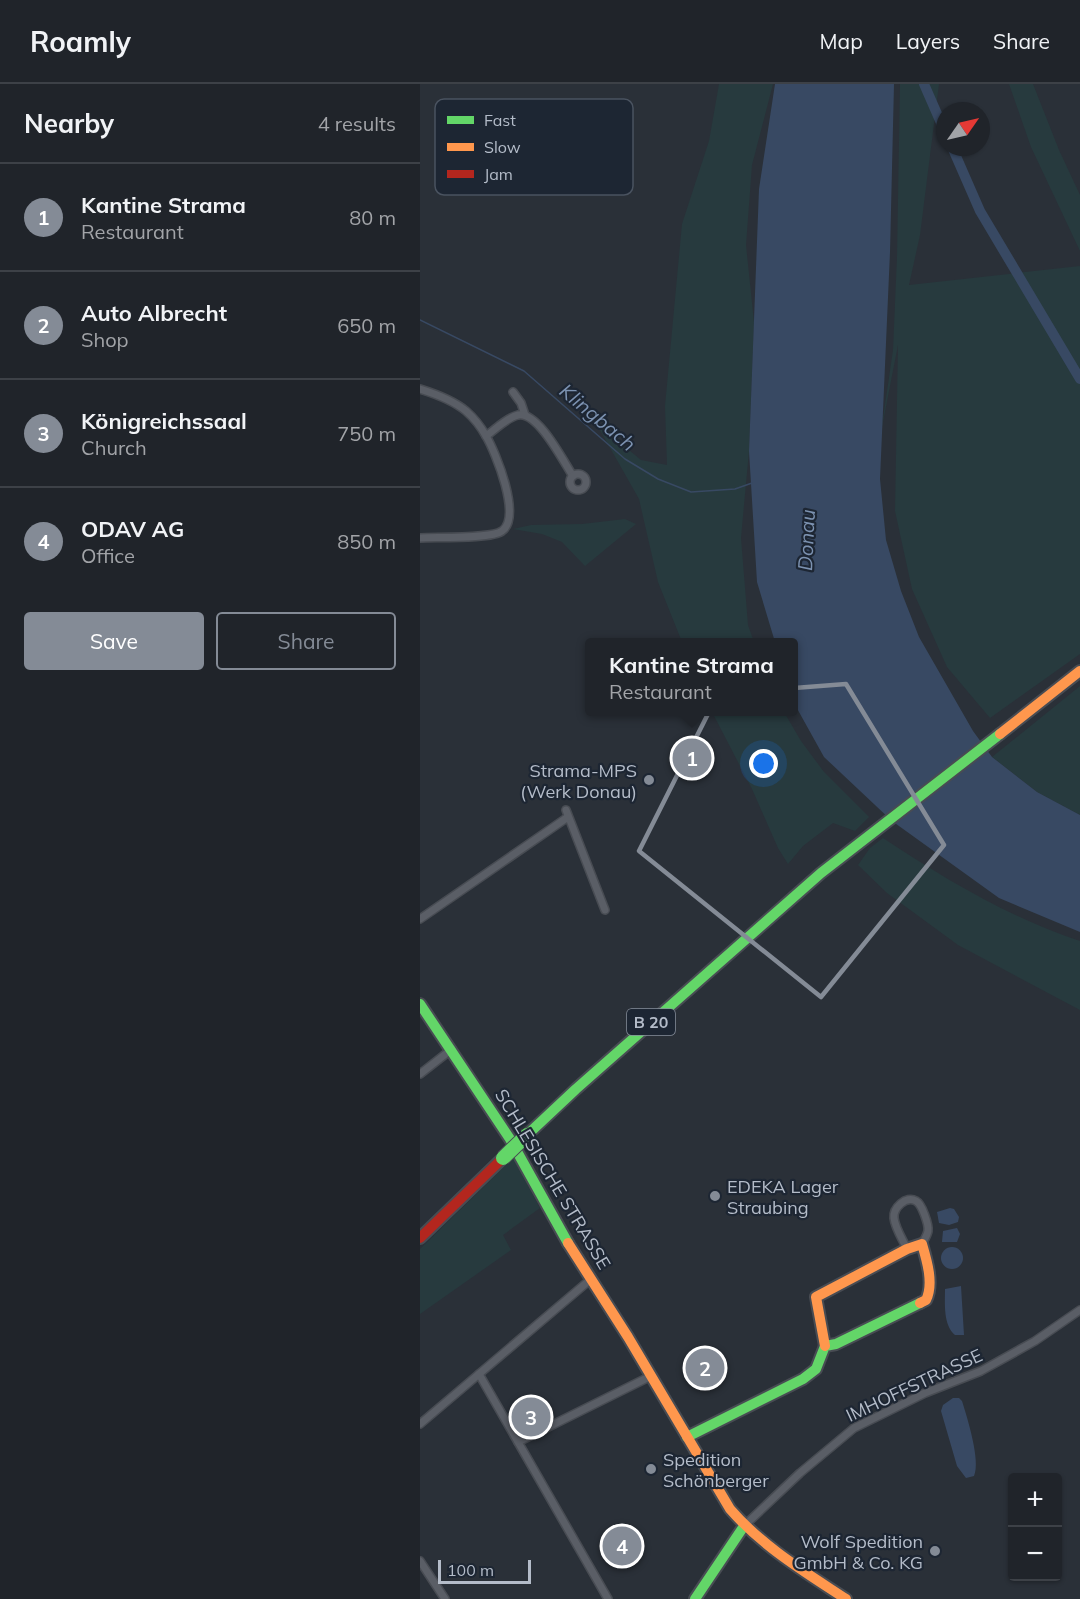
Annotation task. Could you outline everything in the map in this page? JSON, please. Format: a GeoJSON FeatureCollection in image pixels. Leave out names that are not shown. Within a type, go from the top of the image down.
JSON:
{"type":"FeatureCollection","features":[{"type":"Feature","properties":{"kind":"main road","name":"B 20"},"geometry":{"type":"LineString","coordinates":[[420,1238],[610,1058],[776,912],[845,854],[1080,671]]}},
{"type":"Feature","properties":{"kind":"main road","name":"SCHLESISCHE STRASSE"},"geometry":{"type":"LineString","coordinates":[[420,1004],[510,1139],[561,1232],[725,1500],[744,1526],[773,1551],[846,1599]]}},
{"type":"Feature","properties":{"kind":"main road"},"geometry":{"type":"LineString","coordinates":[[687,1437],[803,1379],[816,1369],[825,1346],[816,1297],[922,1244],[929,1297],[836,1344],[825,1346]]}},
{"type":"Feature","properties":{"kind":"main road"},"geometry":{"type":"LineString","coordinates":[[695,1599],[744,1526]]}},
{"type":"Feature","properties":{"kind":"street"},"geometry":{"type":"LineString","coordinates":[[420,389],[455,403],[476,422],[486,436],[501,470],[510,513],[505,529],[493,535],[420,538]]}},
{"type":"Feature","properties":{"kind":"street"},"geometry":{"type":"LineString","coordinates":[[513,392],[525,415],[536,422],[573,476]]}},
{"type":"Feature","properties":{"kind":"street"},"geometry":{"type":"LineString","coordinates":[[486,436],[507,420],[525,415]]}},
{"type":"Feature","properties":{"kind":"street"},"geometry":{"type":"LineString","coordinates":[[420,919],[567,813],[605,910]]}},
{"type":"Feature","properties":{"kind":"street"},"geometry":{"type":"LineString","coordinates":[[420,1074],[452,1049]]}},
{"type":"Feature","properties":{"kind":"street"},"geometry":{"type":"LineString","coordinates":[[908,1249],[894,1220],[896,1209],[902,1202],[910,1200],[920,1205],[928,1226],[927,1235],[922,1244]]}},
{"type":"Feature","properties":{"kind":"street"},"geometry":{"type":"LineString","coordinates":[[420,1424],[591,1279]]}},
{"type":"Feature","properties":{"kind":"street","name":"IMHOFFSTRASSE"},"geometry":{"type":"LineString","coordinates":[[744,1526],[800,1473],[854,1428],[925,1394],[981,1371],[1035,1341],[1080,1310]]}},
{"type":"Feature","properties":{"kind":"street"},"geometry":{"type":"LineString","coordinates":[[479,1374],[608,1599]]}},
{"type":"Feature","properties":{"kind":"street"},"geometry":{"type":"LineString","coordinates":[[518,1442],[651,1376]]}},
{"type":"Feature","properties":{"kind":"street"},"geometry":{"type":"LineString","coordinates":[[420,1561],[445,1599]]}},
{"type":"Feature","properties":{"kind":"highlighted area"},"geometry":{"type":"Polygon","coordinates":[[[846,684],[944,845],[821,997],[639,851],[718,694],[846,684]]]}},
{"type":"Feature","properties":{"kind":"green space"},"geometry":{"type":"Polygon","coordinates":[[[719,84],[773,84],[752,165],[746,245],[754,322],[749,451],[741,538],[748,625],[753,638],[680,638],[658,582],[639,499],[596,423],[641,460],[667,465],[665,406],[682,224],[709,141],[719,84]]]}},
{"type":"Feature","properties":{"kind":"green space"},"geometry":{"type":"Polygon","coordinates":[[[900,84],[939,84],[920,235],[909,285],[1080,266],[1080,654],[990,718],[947,667],[912,589],[895,511],[898,345],[881,432],[893,350],[900,84]]]}},
{"type":"Feature","properties":{"kind":"green space"},"geometry":{"type":"Polygon","coordinates":[[[1009,84],[1033,84],[1080,195],[1080,251],[1031,147],[1009,84]]]}},
{"type":"Feature","properties":{"kind":"green space"},"geometry":{"type":"Polygon","coordinates":[[[625,519],[636,524],[585,566],[562,542],[542,534],[513,529],[531,525],[582,524],[625,519]]]}},
{"type":"Feature","properties":{"kind":"green space"},"geometry":{"type":"Polygon","coordinates":[[[1080,686],[1080,815],[1037,792],[992,757],[1080,686]]]}},
{"type":"Feature","properties":{"kind":"green space"},"geometry":{"type":"Polygon","coordinates":[[[714,716],[786,716],[824,772],[869,817],[855,831],[833,823],[803,846],[788,864],[778,848],[752,789],[714,716]]]}},
{"type":"Feature","properties":{"kind":"green space"},"geometry":{"type":"Polygon","coordinates":[[[883,838],[1002,909],[1080,941],[1080,1010],[958,945],[887,893],[858,865],[870,848],[883,838]]]}},
{"type":"Feature","properties":{"kind":"green space"},"geometry":{"type":"Polygon","coordinates":[[[513,1158],[540,1208],[503,1235],[511,1250],[420,1314],[420,1249],[513,1158]]]}},
{"type":"Feature","properties":{"kind":"water","name":"Donau"},"geometry":{"type":"Polygon","coordinates":[[[775,84],[894,84],[890,252],[880,479],[886,540],[901,591],[919,637],[973,731],[992,757],[1037,792],[1080,815],[1080,932],[999,898],[892,821],[824,757],[798,710],[798,638],[774,638],[757,582],[749,451],[759,189],[775,84]]]}},
{"type":"Feature","properties":{"kind":"water"},"geometry":{"type":"Polygon","coordinates":[[[954,1209],[959,1217],[958,1222],[949,1225],[939,1223],[937,1212],[954,1209]]]}},
{"type":"Feature","properties":{"kind":"water"},"geometry":{"type":"Polygon","coordinates":[[[957,1228],[960,1234],[957,1242],[942,1242],[943,1231],[957,1228]]]}},
{"type":"Feature","properties":{"kind":"water"},"geometry":{"type":"Polygon","coordinates":[[[952,1247],[960,1250],[963,1258],[960,1266],[952,1269],[944,1266],[941,1258],[944,1250],[952,1247]]]}},
{"type":"Feature","properties":{"kind":"water"},"geometry":{"type":"Polygon","coordinates":[[[961,1286],[964,1335],[955,1335],[948,1326],[945,1289],[961,1286]]]}},
{"type":"Feature","properties":{"kind":"water"},"geometry":{"type":"Polygon","coordinates":[[[953,1398],[959,1398],[962,1401],[975,1450],[974,1476],[966,1478],[957,1466],[941,1411],[943,1405],[953,1398]]]}},
{"type":"Feature","properties":{"kind":"waterway"},"geometry":{"type":"LineString","coordinates":[[924,84],[936,111]]}},
{"type":"Feature","properties":{"kind":"waterway"},"geometry":{"type":"LineString","coordinates":[[956,156],[980,211],[1080,379]]}},
{"type":"Feature","properties":{"kind":"waterway","name":"Klingbach"},"geometry":{"type":"LineString","coordinates":[[420,320],[524,371],[625,459],[658,479],[691,492],[735,489],[752,483]]}},
{"type":"Feature","properties":{"kind":"traffic: fast"},"geometry":{"type":"LineString","coordinates":[[527,1135],[821,873],[1000,734]]}},
{"type":"Feature","properties":{"kind":"traffic: fast"},"geometry":{"type":"LineString","coordinates":[[420,1004],[510,1139],[568,1243]]}},
{"type":"Feature","properties":{"kind":"traffic: fast"},"geometry":{"type":"LineString","coordinates":[[503,1158],[527,1135]]}},
{"type":"Feature","properties":{"kind":"traffic: fast"},"geometry":{"type":"LineString","coordinates":[[687,1437],[803,1379],[816,1369],[825,1346],[836,1344],[920,1303]]}},
{"type":"Feature","properties":{"kind":"traffic: fast"},"geometry":{"type":"LineString","coordinates":[[695,1599],[744,1526]]}},
{"type":"Feature","properties":{"kind":"traffic: slow"},"geometry":{"type":"LineString","coordinates":[[1000,734],[1080,671]]}},
{"type":"Feature","properties":{"kind":"traffic: slow"},"geometry":{"type":"LineString","coordinates":[[568,1243],[628,1337],[730,1509],[770,1547],[846,1599]]}},
{"type":"Feature","properties":{"kind":"traffic: slow"},"geometry":{"type":"LineString","coordinates":[[825,1346],[816,1297],[907,1249],[922,1244],[929,1272],[929,1287],[926,1300],[920,1303]]}},
{"type":"Feature","properties":{"kind":"traffic: jam"},"geometry":{"type":"LineString","coordinates":[[420,1238],[503,1158]]}},
{"type":"Feature","properties":{"kind":"place","name":"Kantine Strama"},"geometry":{"type":"Point","coordinates":[692,758]}},
{"type":"Feature","properties":{"kind":"place","name":"Strama-MPS (Werk Donau)"},"geometry":{"type":"Point","coordinates":[649,780]}},
{"type":"Feature","properties":{"kind":"place","name":"EDEKA Lager Straubing"},"geometry":{"type":"Point","coordinates":[715,1196]}},
{"type":"Feature","properties":{"kind":"place","name":"Auto Albrecht"},"geometry":{"type":"Point","coordinates":[705,1368]}},
{"type":"Feature","properties":{"kind":"place","name":"Königreichssaal"},"geometry":{"type":"Point","coordinates":[531,1417]}},
{"type":"Feature","properties":{"kind":"place","name":"Spedition Schönberger"},"geometry":{"type":"Point","coordinates":[651,1469]}},
{"type":"Feature","properties":{"kind":"place","name":"ODAV AG"},"geometry":{"type":"Point","coordinates":[622,1546]}},
{"type":"Feature","properties":{"kind":"place","name":"Wolf Spedition GmbH & Co. KG"},"geometry":{"type":"Point","coordinates":[935,1551]}}]}
